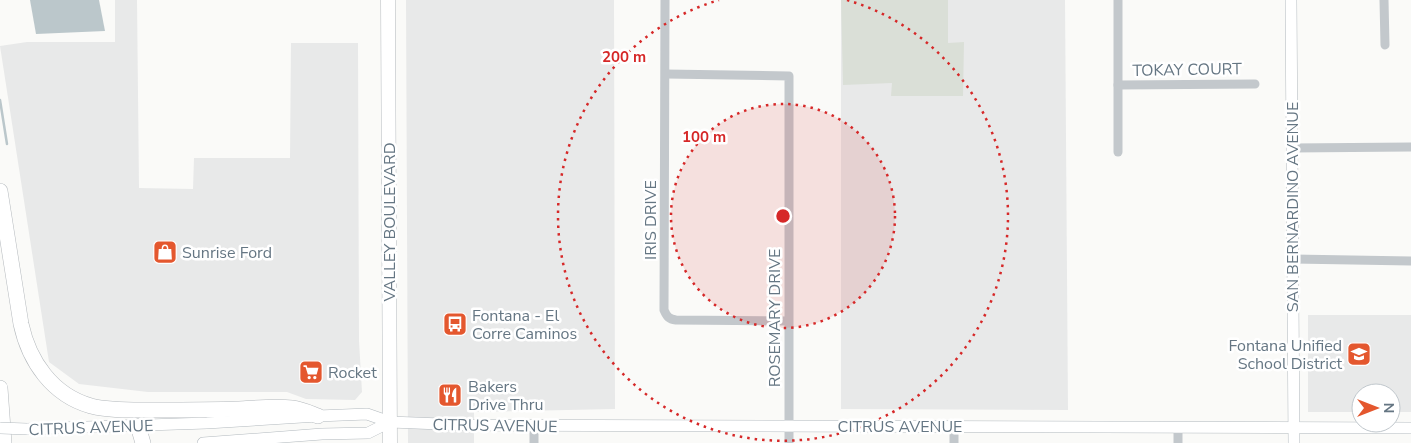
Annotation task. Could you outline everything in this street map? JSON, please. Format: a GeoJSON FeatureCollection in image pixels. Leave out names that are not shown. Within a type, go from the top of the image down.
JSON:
{"type":"FeatureCollection","features":[{"type":"Feature","properties":{"kind":"highway"},"geometry":{"type":"LineString","coordinates":[[0,191],[25,340],[40,370],[50,382],[64,392],[85,404],[111,409],[294,408],[318,416]]}},
{"type":"Feature","properties":{"kind":"highway"},"geometry":{"type":"LineString","coordinates":[[0,388],[4,443]]}},
{"type":"Feature","properties":{"kind":"highway"},"geometry":{"type":"LineString","coordinates":[[138,426],[143,443]]}},
{"type":"Feature","properties":{"kind":"main road","name":"VALLEY BOULEVARD"},"geometry":{"type":"LineString","coordinates":[[388,0],[390,443]]}},
{"type":"Feature","properties":{"kind":"main road","name":"SAN BERNARDINO AVENUE"},"geometry":{"type":"LineString","coordinates":[[1291,0],[1294,443]]}},
{"type":"Feature","properties":{"kind":"main road","name":"CITRUS AVENUE"},"geometry":{"type":"LineString","coordinates":[[0,428],[28,429],[207,424],[367,414],[390,422],[466,425],[1411,428]]}},
{"type":"Feature","properties":{"kind":"main road","name":"CITRUS AVENUE"},"geometry":{"type":"LineString","coordinates":[[202,443],[322,434],[368,433],[390,422]]}},
{"type":"Feature","properties":{"kind":"street","name":"IRIS DRIVE"},"geometry":{"type":"LineString","coordinates":[[665,0],[664,310],[668,318],[676,320],[788,321]]}},
{"type":"Feature","properties":{"kind":"street"},"geometry":{"type":"LineString","coordinates":[[1118,0],[1118,152]]}},
{"type":"Feature","properties":{"kind":"street"},"geometry":{"type":"LineString","coordinates":[[1384,0],[1385,45]]}},
{"type":"Feature","properties":{"kind":"street","name":"ROSEMARY DRIVE"},"geometry":{"type":"LineString","coordinates":[[666,74],[789,76],[789,443]]}},
{"type":"Feature","properties":{"kind":"street","name":"TOKAY COURT"},"geometry":{"type":"LineString","coordinates":[[1118,85],[1255,84]]}},
{"type":"Feature","properties":{"kind":"street"},"geometry":{"type":"LineString","coordinates":[[1292,148],[1411,147]]}},
{"type":"Feature","properties":{"kind":"street"},"geometry":{"type":"LineString","coordinates":[[1293,260],[1411,261]]}},
{"type":"Feature","properties":{"kind":"street"},"geometry":{"type":"LineString","coordinates":[[534,425],[534,443]]}},
{"type":"Feature","properties":{"kind":"street"},"geometry":{"type":"LineString","coordinates":[[954,426],[954,443]]}},
{"type":"Feature","properties":{"kind":"street"},"geometry":{"type":"LineString","coordinates":[[1178,428],[1178,443]]}},
{"type":"Feature","properties":{"kind":"shaded area"},"geometry":{"type":"Polygon","coordinates":[[[30,0],[99,0],[105,31],[36,34],[30,0]]]}},
{"type":"Feature","properties":{"kind":"shaded area"},"geometry":{"type":"Polygon","coordinates":[[[115,0],[137,0],[139,188],[193,189],[194,158],[290,158],[291,43],[358,43],[359,341],[362,392],[355,400],[306,399],[287,392],[148,392],[79,384],[49,362],[0,46],[27,42],[115,42],[115,0]]]}},
{"type":"Feature","properties":{"kind":"shaded area"},"geometry":{"type":"Polygon","coordinates":[[[406,0],[614,0],[615,409],[474,412],[474,443],[408,443],[406,0]]]}},
{"type":"Feature","properties":{"kind":"shaded area"},"geometry":{"type":"Polygon","coordinates":[[[841,0],[1065,0],[1068,410],[841,409],[841,0]]]}},
{"type":"Feature","properties":{"kind":"shaded area"},"geometry":{"type":"Polygon","coordinates":[[[841,0],[948,0],[948,43],[964,42],[963,96],[891,96],[892,83],[843,85],[841,0]]]}},
{"type":"Feature","properties":{"kind":"shaded area","name":"Fontana Unified School District"},"geometry":{"type":"Polygon","coordinates":[[[1308,315],[1411,315],[1411,412],[1401,412],[1401,383],[1351,383],[1351,412],[1308,412],[1308,315]]]}},
{"type":"Feature","properties":{"kind":"waterway"},"geometry":{"type":"LineString","coordinates":[[0,100],[7,144]]}},
{"type":"Feature","properties":{"kind":"place","name":"Sunrise Ford"},"geometry":{"type":"Point","coordinates":[165,252]}},
{"type":"Feature","properties":{"kind":"place","name":"Fontana - El Corre Caminos"},"geometry":{"type":"Point","coordinates":[455,324]}},
{"type":"Feature","properties":{"kind":"place","name":"Fontana Unified School District"},"geometry":{"type":"Point","coordinates":[1359,354]}},
{"type":"Feature","properties":{"kind":"place","name":"Rocket"},"geometry":{"type":"Point","coordinates":[311,372]}},
{"type":"Feature","properties":{"kind":"place","name":"Bakers Drive Thru"},"geometry":{"type":"Point","coordinates":[450,395]}}]}
